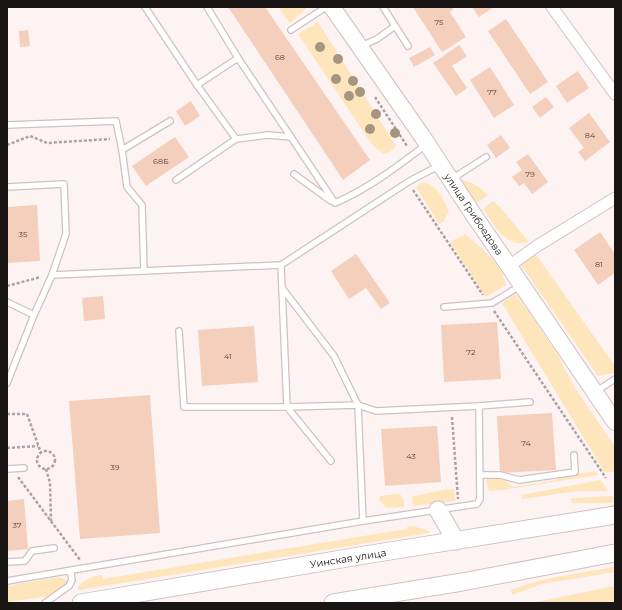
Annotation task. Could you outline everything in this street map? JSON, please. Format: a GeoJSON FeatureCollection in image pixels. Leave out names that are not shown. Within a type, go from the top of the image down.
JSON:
{"type":"FeatureCollection","features":[{"type":"Feature","properties":{"kind":"main road"},"geometry":{"type":"LineString","coordinates":[[438,510],[456,541]]}},
{"type":"Feature","properties":{"kind":"main road","name":"Уинская улица"},"geometry":{"type":"LineString","coordinates":[[81,603],[615,515]]}},
{"type":"Feature","properties":{"kind":"main road"},"geometry":{"type":"LineString","coordinates":[[333,603],[440,586],[615,553]]}},
{"type":"Feature","properties":{"kind":"street","name":"улица Грибоедова"},"geometry":{"type":"LineString","coordinates":[[332,7],[361,46],[615,422]]}},
{"type":"Feature","properties":{"kind":"street"},"geometry":{"type":"LineString","coordinates":[[552,7],[615,94]]}},
{"type":"Feature","properties":{"kind":"street"},"geometry":{"type":"LineString","coordinates":[[509,266],[537,246],[615,198]]}},
{"type":"Feature","properties":{"kind":"lane"},"geometry":{"type":"LineString","coordinates":[[145,7],[197,85],[236,139]]}},
{"type":"Feature","properties":{"kind":"lane"},"geometry":{"type":"LineString","coordinates":[[207,7],[290,138],[335,203]]}},
{"type":"Feature","properties":{"kind":"lane"},"geometry":{"type":"LineString","coordinates":[[291,30],[326,7]]}},
{"type":"Feature","properties":{"kind":"lane"},"geometry":{"type":"LineString","coordinates":[[383,7],[408,46]]}},
{"type":"Feature","properties":{"kind":"lane"},"geometry":{"type":"LineString","coordinates":[[361,46],[377,39],[395,26]]}},
{"type":"Feature","properties":{"kind":"lane"},"geometry":{"type":"LineString","coordinates":[[197,85],[238,58]]}},
{"type":"Feature","properties":{"kind":"lane"},"geometry":{"type":"LineString","coordinates":[[7,125],[116,121],[127,187],[142,205],[144,271]]}},
{"type":"Feature","properties":{"kind":"lane"},"geometry":{"type":"LineString","coordinates":[[122,150],[170,121]]}},
{"type":"Feature","properties":{"kind":"lane"},"geometry":{"type":"LineString","coordinates":[[176,180],[236,139],[268,135],[290,138]]}},
{"type":"Feature","properties":{"kind":"lane"},"geometry":{"type":"LineString","coordinates":[[335,203],[351,196],[401,164],[427,144]]}},
{"type":"Feature","properties":{"kind":"lane"},"geometry":{"type":"LineString","coordinates":[[452,182],[458,175],[486,157]]}},
{"type":"Feature","properties":{"kind":"lane"},"geometry":{"type":"LineString","coordinates":[[52,275],[281,265],[408,182],[440,165]]}},
{"type":"Feature","properties":{"kind":"lane"},"geometry":{"type":"LineString","coordinates":[[294,174],[335,203]]}},
{"type":"Feature","properties":{"kind":"lane"},"geometry":{"type":"LineString","coordinates":[[7,187],[64,184],[66,234],[52,275],[34,314],[7,383]]}},
{"type":"Feature","properties":{"kind":"lane"},"geometry":{"type":"LineString","coordinates":[[281,265],[287,407],[331,461]]}},
{"type":"Feature","properties":{"kind":"lane"},"geometry":{"type":"LineString","coordinates":[[444,307],[489,304],[499,300],[522,285]]}},
{"type":"Feature","properties":{"kind":"lane"},"geometry":{"type":"LineString","coordinates":[[282,288],[334,356],[358,405],[363,521]]}},
{"type":"Feature","properties":{"kind":"lane"},"geometry":{"type":"LineString","coordinates":[[7,302],[34,314]]}},
{"type":"Feature","properties":{"kind":"lane"},"geometry":{"type":"LineString","coordinates":[[179,331],[184,408],[358,405],[376,412],[530,402]]}},
{"type":"Feature","properties":{"kind":"lane"},"geometry":{"type":"LineString","coordinates":[[595,392],[615,378]]}},
{"type":"Feature","properties":{"kind":"lane"},"geometry":{"type":"LineString","coordinates":[[7,581],[363,521],[477,504],[480,499],[479,406]]}},
{"type":"Feature","properties":{"kind":"lane"},"geometry":{"type":"LineString","coordinates":[[480,475],[500,476],[519,480],[575,472],[574,455]]}},
{"type":"Feature","properties":{"kind":"lane"},"geometry":{"type":"LineString","coordinates":[[10,469],[24,468]]}},
{"type":"Feature","properties":{"kind":"lane"},"geometry":{"type":"LineString","coordinates":[[7,562],[25,560],[32,551],[54,548]]}},
{"type":"Feature","properties":{"kind":"lane"},"geometry":{"type":"LineString","coordinates":[[45,603],[69,586],[72,580],[71,573],[67,571]]}},
{"type":"Feature","properties":{"kind":"path"},"geometry":{"type":"LineString","coordinates":[[7,144],[30,136],[47,143],[110,139]]}},
{"type":"Feature","properties":{"kind":"path"},"geometry":{"type":"LineString","coordinates":[[408,182],[606,478]]}},
{"type":"Feature","properties":{"kind":"path"},"geometry":{"type":"LineString","coordinates":[[7,286],[52,275]]}},
{"type":"Feature","properties":{"kind":"path"},"geometry":{"type":"LineString","coordinates":[[451,408],[458,504]]}},
{"type":"Feature","properties":{"kind":"path"},"geometry":{"type":"LineString","coordinates":[[7,414],[27,414],[41,453],[38,457],[38,463],[41,467],[46,469]]}},
{"type":"Feature","properties":{"kind":"path"},"geometry":{"type":"LineString","coordinates":[[7,448],[39,446]]}},
{"type":"Feature","properties":{"kind":"path"},"geometry":{"type":"LineString","coordinates":[[41,453],[50,452],[55,459],[54,465],[46,469]]}},
{"type":"Feature","properties":{"kind":"path"},"geometry":{"type":"LineString","coordinates":[[10,469],[82,563]]}},
{"type":"Feature","properties":{"kind":"path"},"geometry":{"type":"LineString","coordinates":[[46,469],[50,484],[51,522]]}},
{"type":"Feature","properties":{"kind":"shaded area"},"geometry":{"type":"Polygon","coordinates":[[[278,7],[305,7],[306,9],[290,23],[278,7]]]}},
{"type":"Feature","properties":{"kind":"shaded area"},"geometry":{"type":"Polygon","coordinates":[[[318,22],[396,146],[390,152],[383,154],[371,143],[298,34],[318,22]]]}},
{"type":"Feature","properties":{"kind":"shaded area"},"geometry":{"type":"Polygon","coordinates":[[[463,180],[470,182],[488,195],[477,203],[460,183],[463,180]]]}},
{"type":"Feature","properties":{"kind":"shaded area"},"geometry":{"type":"Polygon","coordinates":[[[423,182],[433,186],[436,189],[449,211],[444,221],[439,224],[416,187],[423,182]]]}},
{"type":"Feature","properties":{"kind":"shaded area"},"geometry":{"type":"Polygon","coordinates":[[[493,201],[501,208],[528,241],[527,242],[519,243],[506,239],[496,228],[483,209],[493,201]]]}},
{"type":"Feature","properties":{"kind":"shaded area"},"geometry":{"type":"Polygon","coordinates":[[[465,234],[490,256],[504,277],[506,285],[486,297],[450,242],[465,234]]]}},
{"type":"Feature","properties":{"kind":"shaded area"},"geometry":{"type":"Polygon","coordinates":[[[534,252],[615,366],[615,373],[598,376],[519,262],[534,252]]]}},
{"type":"Feature","properties":{"kind":"shaded area"},"geometry":{"type":"Polygon","coordinates":[[[517,295],[556,352],[575,388],[615,447],[615,471],[605,473],[502,303],[511,296],[517,295]]]}},
{"type":"Feature","properties":{"kind":"shaded area"},"geometry":{"type":"Polygon","coordinates":[[[596,471],[598,475],[502,490],[489,491],[486,480],[497,477],[507,481],[512,487],[557,480],[556,477],[596,471]]]}},
{"type":"Feature","properties":{"kind":"shaded area"},"geometry":{"type":"Polygon","coordinates":[[[601,480],[608,491],[578,491],[522,499],[521,495],[601,480]]]}},
{"type":"Feature","properties":{"kind":"shaded area"},"geometry":{"type":"Polygon","coordinates":[[[454,489],[455,501],[413,506],[412,496],[454,489]]]}},
{"type":"Feature","properties":{"kind":"shaded area"},"geometry":{"type":"Polygon","coordinates":[[[400,494],[404,500],[404,507],[386,508],[379,499],[380,496],[400,494]]]}},
{"type":"Feature","properties":{"kind":"shaded area"},"geometry":{"type":"Polygon","coordinates":[[[612,496],[614,498],[612,503],[573,503],[571,501],[572,498],[612,496]]]}},
{"type":"Feature","properties":{"kind":"shaded area"},"geometry":{"type":"Polygon","coordinates":[[[408,526],[429,531],[429,533],[79,590],[78,587],[86,580],[98,575],[102,575],[103,579],[406,529],[408,526]]]}},
{"type":"Feature","properties":{"kind":"shaded area"},"geometry":{"type":"Polygon","coordinates":[[[615,567],[615,572],[542,584],[512,595],[511,590],[536,582],[615,567]]]}},
{"type":"Feature","properties":{"kind":"shaded area"},"geometry":{"type":"Polygon","coordinates":[[[59,577],[67,580],[67,583],[58,592],[49,596],[7,602],[7,586],[59,577]]]}},
{"type":"Feature","properties":{"kind":"shaded area"},"geometry":{"type":"Polygon","coordinates":[[[615,586],[615,603],[532,603],[615,586]]]}},
{"type":"Feature","properties":{"kind":"building"},"geometry":{"type":"Polygon","coordinates":[[[228,7],[265,7],[370,160],[343,180],[228,7]]]}},
{"type":"Feature","properties":{"kind":"building"},"geometry":{"type":"Polygon","coordinates":[[[413,7],[453,7],[454,8],[450,12],[466,37],[442,52],[413,7]]]}},
{"type":"Feature","properties":{"kind":"building"},"geometry":{"type":"Polygon","coordinates":[[[472,7],[494,7],[479,17],[472,7]]]}},
{"type":"Feature","properties":{"kind":"building"},"geometry":{"type":"Polygon","coordinates":[[[506,19],[548,82],[530,94],[488,31],[506,19]]]}},
{"type":"Feature","properties":{"kind":"building"},"geometry":{"type":"Polygon","coordinates":[[[28,30],[30,46],[20,47],[19,31],[28,30]]]}},
{"type":"Feature","properties":{"kind":"building"},"geometry":{"type":"Polygon","coordinates":[[[459,45],[467,56],[452,66],[467,88],[456,96],[433,63],[459,45]]]}},
{"type":"Feature","properties":{"kind":"building"},"geometry":{"type":"Polygon","coordinates":[[[430,47],[435,55],[414,67],[409,58],[430,47]]]}},
{"type":"Feature","properties":{"kind":"building"},"geometry":{"type":"Polygon","coordinates":[[[490,67],[514,105],[494,118],[470,80],[490,67]]]}},
{"type":"Feature","properties":{"kind":"building"},"geometry":{"type":"Polygon","coordinates":[[[578,71],[589,88],[567,103],[556,86],[578,71]]]}},
{"type":"Feature","properties":{"kind":"building"},"geometry":{"type":"Polygon","coordinates":[[[546,97],[554,107],[540,118],[532,107],[546,97]]]}},
{"type":"Feature","properties":{"kind":"building"},"geometry":{"type":"Polygon","coordinates":[[[191,101],[200,116],[185,126],[176,111],[191,101]]]}},
{"type":"Feature","properties":{"kind":"building"},"geometry":{"type":"Polygon","coordinates":[[[589,113],[610,142],[585,161],[578,152],[584,148],[569,128],[589,113]]]}},
{"type":"Feature","properties":{"kind":"building"},"geometry":{"type":"Polygon","coordinates":[[[501,135],[510,148],[496,158],[487,145],[501,135]]]}},
{"type":"Feature","properties":{"kind":"building"},"geometry":{"type":"Polygon","coordinates":[[[175,137],[189,157],[146,186],[132,166],[175,137]]]}},
{"type":"Feature","properties":{"kind":"building"},"geometry":{"type":"Polygon","coordinates":[[[528,154],[548,182],[532,194],[524,183],[519,186],[512,177],[522,170],[516,162],[528,154]]]}},
{"type":"Feature","properties":{"kind":"building"},"geometry":{"type":"Polygon","coordinates":[[[37,205],[40,261],[7,263],[7,207],[37,205]]]}},
{"type":"Feature","properties":{"kind":"building"},"geometry":{"type":"Polygon","coordinates":[[[600,232],[615,254],[615,273],[598,285],[574,250],[600,232]]]}},
{"type":"Feature","properties":{"kind":"building"},"geometry":{"type":"Polygon","coordinates":[[[356,254],[390,303],[381,309],[366,288],[349,299],[331,271],[356,254]]]}},
{"type":"Feature","properties":{"kind":"building"},"geometry":{"type":"Polygon","coordinates":[[[103,296],[105,319],[84,321],[82,298],[103,296]]]}},
{"type":"Feature","properties":{"kind":"building"},"geometry":{"type":"Polygon","coordinates":[[[497,322],[501,379],[444,382],[441,325],[497,322]]]}},
{"type":"Feature","properties":{"kind":"building"},"geometry":{"type":"Polygon","coordinates":[[[254,326],[258,382],[202,386],[198,330],[254,326]]]}},
{"type":"Feature","properties":{"kind":"building"},"geometry":{"type":"Polygon","coordinates":[[[150,395],[160,533],[80,539],[69,401],[150,395]]]}},
{"type":"Feature","properties":{"kind":"building"},"geometry":{"type":"Polygon","coordinates":[[[552,413],[556,470],[500,473],[497,416],[552,413]]]}},
{"type":"Feature","properties":{"kind":"building"},"geometry":{"type":"Polygon","coordinates":[[[437,426],[441,482],[385,486],[381,429],[437,426]]]}},
{"type":"Feature","properties":{"kind":"building"},"geometry":{"type":"Polygon","coordinates":[[[24,499],[28,549],[7,551],[7,501],[24,499]]]}}]}
